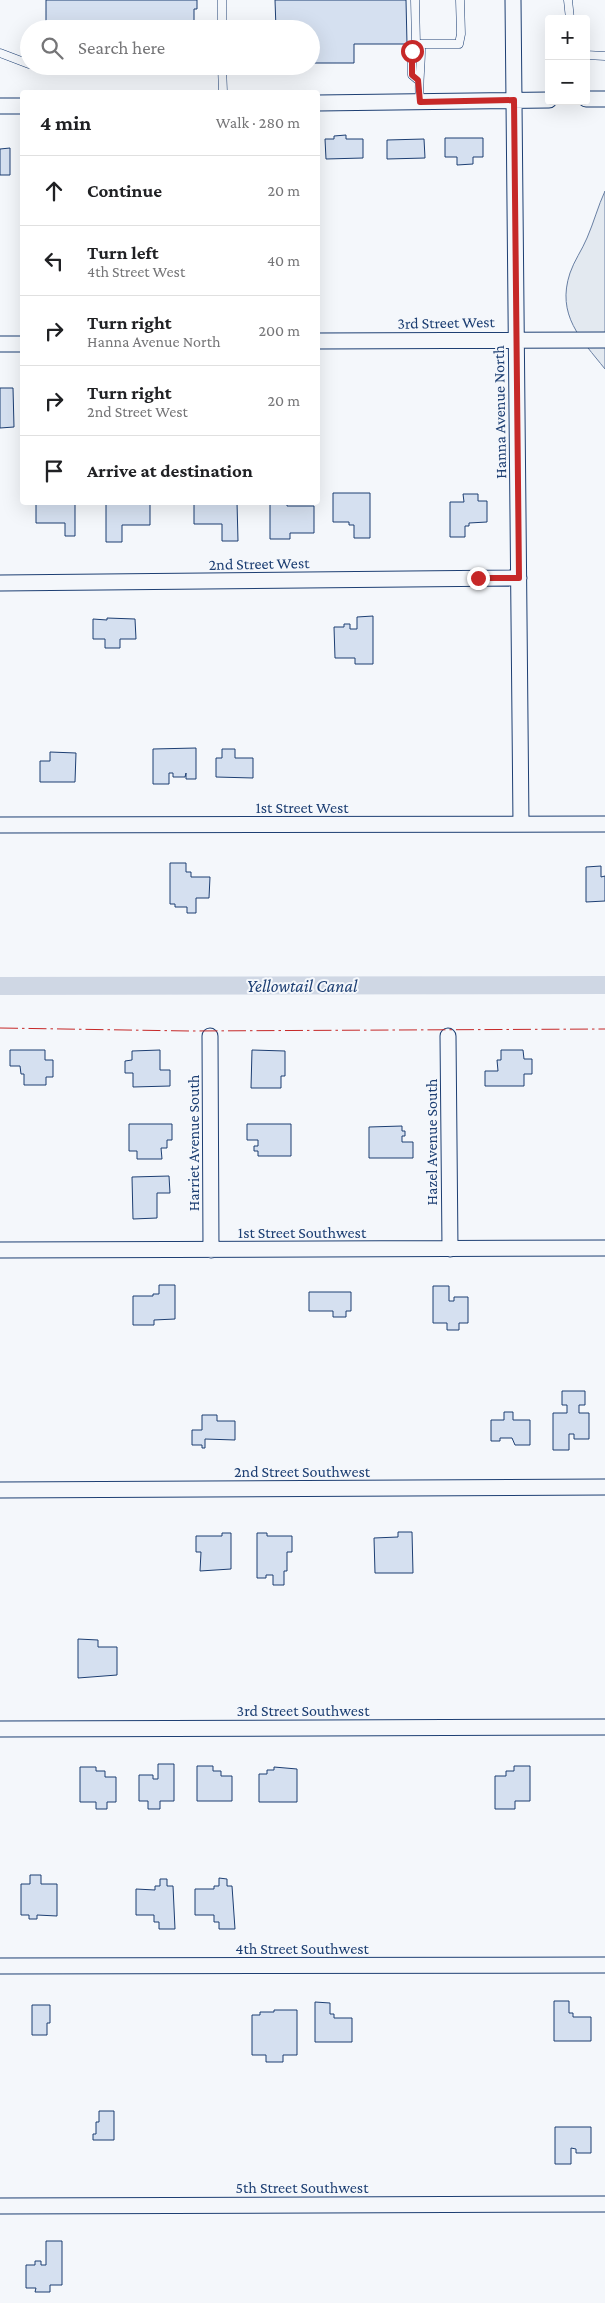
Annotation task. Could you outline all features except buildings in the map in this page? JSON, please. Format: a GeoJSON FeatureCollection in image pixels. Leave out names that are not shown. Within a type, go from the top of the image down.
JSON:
{"type":"FeatureCollection","features":[{"type":"Feature","properties":{"kind":"street","name":"Hanna Avenue North"},"geometry":{"type":"LineString","coordinates":[[513,0],[521,824]]}},
{"type":"Feature","properties":{"kind":"street"},"geometry":{"type":"LineString","coordinates":[[590,100],[605,99]]}},
{"type":"Feature","properties":{"kind":"street"},"geometry":{"type":"LineString","coordinates":[[320,103],[545,100]]}},
{"type":"Feature","properties":{"kind":"street"},"geometry":{"type":"LineString","coordinates":[[0,106],[20,106]]}},
{"type":"Feature","properties":{"kind":"street","name":"3rd Street West"},"geometry":{"type":"LineString","coordinates":[[320,341],[605,340]]}},
{"type":"Feature","properties":{"kind":"street"},"geometry":{"type":"LineString","coordinates":[[0,344],[20,344]]}},
{"type":"Feature","properties":{"kind":"street","name":"2nd Street West"},"geometry":{"type":"LineString","coordinates":[[0,583],[519,578]]}},
{"type":"Feature","properties":{"kind":"street","name":"1st Street West"},"geometry":{"type":"LineString","coordinates":[[0,825],[605,824]]}},
{"type":"Feature","properties":{"kind":"street","name":"Harriet Avenue South"},"geometry":{"type":"LineString","coordinates":[[210,1036],[211,1250]]}},
{"type":"Feature","properties":{"kind":"street","name":"Hazel Avenue South"},"geometry":{"type":"LineString","coordinates":[[448,1036],[450,1249]]}},
{"type":"Feature","properties":{"kind":"street","name":"1st Street Southwest"},"geometry":{"type":"LineString","coordinates":[[0,1250],[605,1248]]}},
{"type":"Feature","properties":{"kind":"street","name":"2nd Street Southwest"},"geometry":{"type":"LineString","coordinates":[[0,1490],[605,1487]]}},
{"type":"Feature","properties":{"kind":"street","name":"3rd Street Southwest"},"geometry":{"type":"LineString","coordinates":[[0,1729],[605,1728]]}},
{"type":"Feature","properties":{"kind":"street","name":"4th Street Southwest"},"geometry":{"type":"LineString","coordinates":[[0,1966],[605,1965]]}},
{"type":"Feature","properties":{"kind":"street","name":"5th Street Southwest"},"geometry":{"type":"LineString","coordinates":[[0,2206],[605,2204]]}},
{"type":"Feature","properties":{"kind":"lane"},"geometry":{"type":"LineString","coordinates":[[222,0],[222,20]]}},
{"type":"Feature","properties":{"kind":"lane"},"geometry":{"type":"LineString","coordinates":[[415,0],[416,44],[421,49],[422,74],[418,80],[420,102]]}},
{"type":"Feature","properties":{"kind":"lane"},"geometry":{"type":"LineString","coordinates":[[416,44],[459,44],[461,34],[460,0]]}},
{"type":"Feature","properties":{"kind":"lane"},"geometry":{"type":"LineString","coordinates":[[568,0],[570,15]]}},
{"type":"Feature","properties":{"kind":"lane"},"geometry":{"type":"LineString","coordinates":[[0,53],[20,61]]}},
{"type":"Feature","properties":{"kind":"lane"},"geometry":{"type":"LineString","coordinates":[[590,55],[605,56]]}},
{"type":"Feature","properties":{"kind":"lane"},"geometry":{"type":"LineString","coordinates":[[222,75],[223,90]]}},
{"type":"Feature","properties":{"kind":"shaded area"},"geometry":{"type":"Polygon","coordinates":[[[605,191],[605,369],[573,326],[566,302],[566,288],[570,273],[587,238],[605,191]]]}},
{"type":"Feature","properties":{"kind":"waterway","name":"Yellowtail Canal"},"geometry":{"type":"LineString","coordinates":[[0,986],[605,985]]}},
{"type":"Feature","properties":{"kind":"power"},"geometry":{"type":"LineString","coordinates":[[0,1028],[189,1031],[605,1029]]}},
{"type":"Feature","properties":{"kind":"route"},"geometry":{"type":"LineString","coordinates":[[412,51],[412,75],[418,80],[420,102],[514,100],[519,578],[478,578]]}}]}
